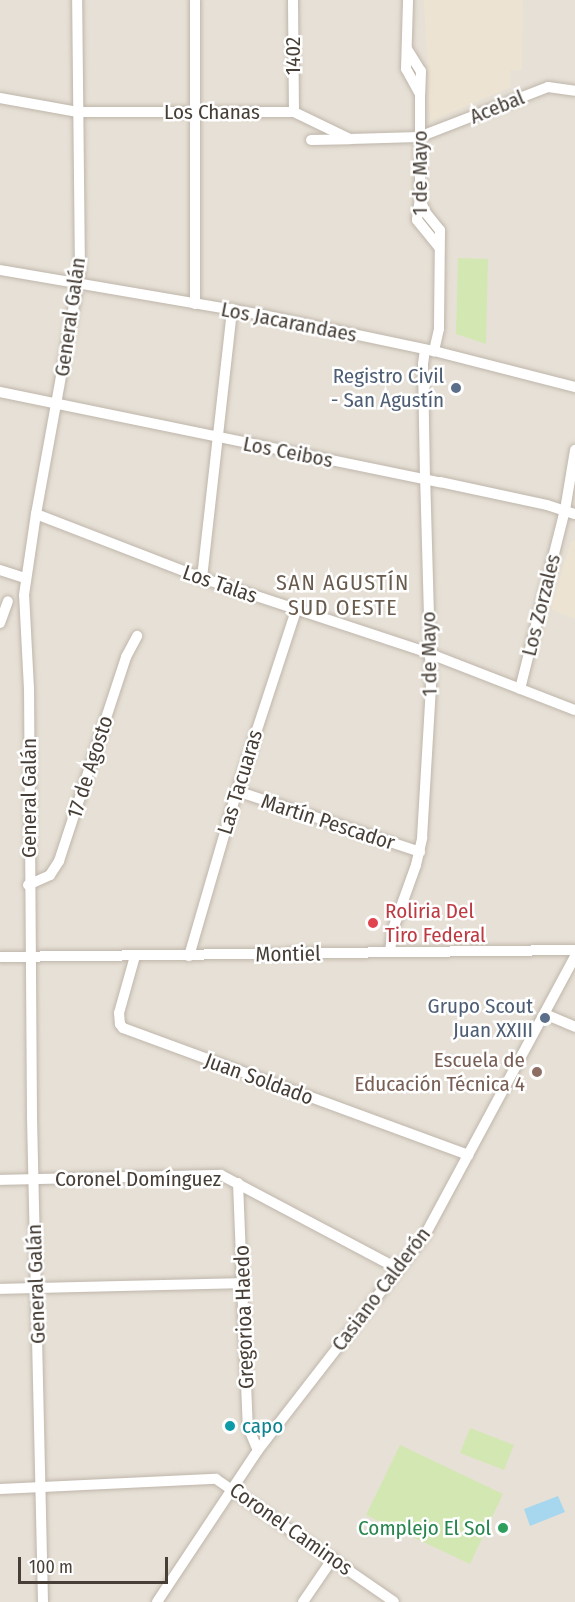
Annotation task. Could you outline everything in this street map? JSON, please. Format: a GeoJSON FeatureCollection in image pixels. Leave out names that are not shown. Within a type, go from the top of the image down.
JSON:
{"type":"FeatureCollection","features":[{"type":"Feature","properties":{"kind":"street","name":"General Galán"},"geometry":{"type":"LineString","coordinates":[[43,1602],[33,1179],[28,885],[29,689],[25,578],[78,284],[78,0]]}},
{"type":"Feature","properties":{"kind":"street"},"geometry":{"type":"LineString","coordinates":[[195,0],[195,304]]}},
{"type":"Feature","properties":{"kind":"street","name":"1402"},"geometry":{"type":"LineString","coordinates":[[293,0],[294,111]]}},
{"type":"Feature","properties":{"kind":"street","name":"1 de Mayo"},"geometry":{"type":"LineString","coordinates":[[390,952],[393,929],[420,852],[430,655],[423,364],[439,329],[440,230],[426,213],[420,198],[421,71],[408,49],[408,0]]}},
{"type":"Feature","properties":{"kind":"street","name":"Acebal"},"geometry":{"type":"LineString","coordinates":[[419,137],[548,87],[575,91]]}},
{"type":"Feature","properties":{"kind":"street","name":"Los Chanas"},"geometry":{"type":"LineString","coordinates":[[0,98],[78,112],[294,111],[351,139],[419,137]]}},
{"type":"Feature","properties":{"kind":"street"},"geometry":{"type":"LineString","coordinates":[[311,140],[351,139]]}},
{"type":"Feature","properties":{"kind":"street","name":"Los Jacarandaes"},"geometry":{"type":"LineString","coordinates":[[0,270],[232,309],[430,350],[575,387]]}},
{"type":"Feature","properties":{"kind":"street"},"geometry":{"type":"LineString","coordinates":[[202,578],[232,309]]}},
{"type":"Feature","properties":{"kind":"street","name":"Los Ceibos"},"geometry":{"type":"LineString","coordinates":[[0,392],[425,479],[570,512]]}},
{"type":"Feature","properties":{"kind":"street","name":"Los Zorzales"},"geometry":{"type":"LineString","coordinates":[[520,689],[570,512],[575,450]]}},
{"type":"Feature","properties":{"kind":"street","name":"Los Talas"},"geometry":{"type":"LineString","coordinates":[[36,514],[202,578],[430,655],[575,710]]}},
{"type":"Feature","properties":{"kind":"street"},"geometry":{"type":"LineString","coordinates":[[0,570],[25,578]]}},
{"type":"Feature","properties":{"kind":"street"},"geometry":{"type":"LineString","coordinates":[[0,623],[8,601]]}},
{"type":"Feature","properties":{"kind":"street","name":"Las Tacuaras"},"geometry":{"type":"LineString","coordinates":[[189,956],[237,791],[296,610]]}},
{"type":"Feature","properties":{"kind":"street","name":"17 de Agosto"},"geometry":{"type":"LineString","coordinates":[[28,885],[50,875],[60,861],[126,657],[137,636]]}},
{"type":"Feature","properties":{"kind":"street","name":"Martín Pescador"},"geometry":{"type":"LineString","coordinates":[[237,791],[420,852]]}},
{"type":"Feature","properties":{"kind":"street","name":"Montiel"},"geometry":{"type":"LineString","coordinates":[[0,957],[575,950]]}},
{"type":"Feature","properties":{"kind":"street","name":"Juan Soldado"},"geometry":{"type":"LineString","coordinates":[[135,956],[118,1018],[123,1028],[131,1033],[468,1155]]}},
{"type":"Feature","properties":{"kind":"street","name":"Casiano Calderón"},"geometry":{"type":"LineString","coordinates":[[157,1602],[258,1450],[397,1268],[425,1235],[575,957]]}},
{"type":"Feature","properties":{"kind":"street"},"geometry":{"type":"LineString","coordinates":[[545,1014],[575,1026]]}},
{"type":"Feature","properties":{"kind":"street","name":"Coronel Domínguez"},"geometry":{"type":"LineString","coordinates":[[0,1180],[211,1174],[238,1183],[397,1268]]}},
{"type":"Feature","properties":{"kind":"street","name":"Gregorioa Haedo"},"geometry":{"type":"LineString","coordinates":[[238,1183],[248,1427],[258,1450]]}},
{"type":"Feature","properties":{"kind":"street"},"geometry":{"type":"LineString","coordinates":[[0,1288],[242,1283]]}},
{"type":"Feature","properties":{"kind":"street","name":"Coronel Caminos"},"geometry":{"type":"LineString","coordinates":[[0,1489],[216,1479],[394,1602]]}},
{"type":"Feature","properties":{"kind":"street"},"geometry":{"type":"LineString","coordinates":[[303,1602],[333,1558]]}},
{"type":"Feature","properties":{"kind":"shaded area"},"geometry":{"type":"Polygon","coordinates":[[[0,0],[575,0],[575,1602],[0,1602],[0,0]]]}},
{"type":"Feature","properties":{"kind":"shaded area"},"geometry":{"type":"Polygon","coordinates":[[[424,0],[523,0],[522,70],[510,70],[510,87],[430,122],[424,0]]]}},
{"type":"Feature","properties":{"kind":"shaded area"},"geometry":{"type":"Polygon","coordinates":[[[575,540],[575,619],[550,609],[571,542],[575,540]]]}},
{"type":"Feature","properties":{"kind":"green space"},"geometry":{"type":"Polygon","coordinates":[[[458,258],[488,259],[486,344],[456,334],[458,258]]]}},
{"type":"Feature","properties":{"kind":"green space"},"geometry":{"type":"Polygon","coordinates":[[[470,1428],[514,1445],[504,1470],[460,1453],[470,1428]]]}},
{"type":"Feature","properties":{"kind":"green space"},"geometry":{"type":"Polygon","coordinates":[[[400,1445],[503,1494],[470,1564],[366,1515],[400,1445]]]}},
{"type":"Feature","properties":{"kind":"water"},"geometry":{"type":"Polygon","coordinates":[[[558,1496],[565,1512],[530,1526],[524,1509],[558,1496]]]}},
{"type":"Feature","properties":{"kind":"place","name":"Registro Civil - San Agustín"},"geometry":{"type":"Point","coordinates":[456,388]}},
{"type":"Feature","properties":{"kind":"place","name":"Roliria Del Tiro Federal"},"geometry":{"type":"Point","coordinates":[373,923]}},
{"type":"Feature","properties":{"kind":"place","name":"Grupo Scout Juan XXIII"},"geometry":{"type":"Point","coordinates":[545,1018]}},
{"type":"Feature","properties":{"kind":"place","name":"Escuela de Educación Técnica 4"},"geometry":{"type":"Point","coordinates":[537,1072]}},
{"type":"Feature","properties":{"kind":"place","name":"capo"},"geometry":{"type":"Point","coordinates":[230,1426]}},
{"type":"Feature","properties":{"kind":"place","name":"Complejo El Sol"},"geometry":{"type":"Point","coordinates":[503,1528]}},
{"type":"Feature","properties":{"kind":"district","name":"SAN AGUSTÍN SUD OESTE"},"geometry":{"type":"Point","coordinates":[343,594]}}]}
